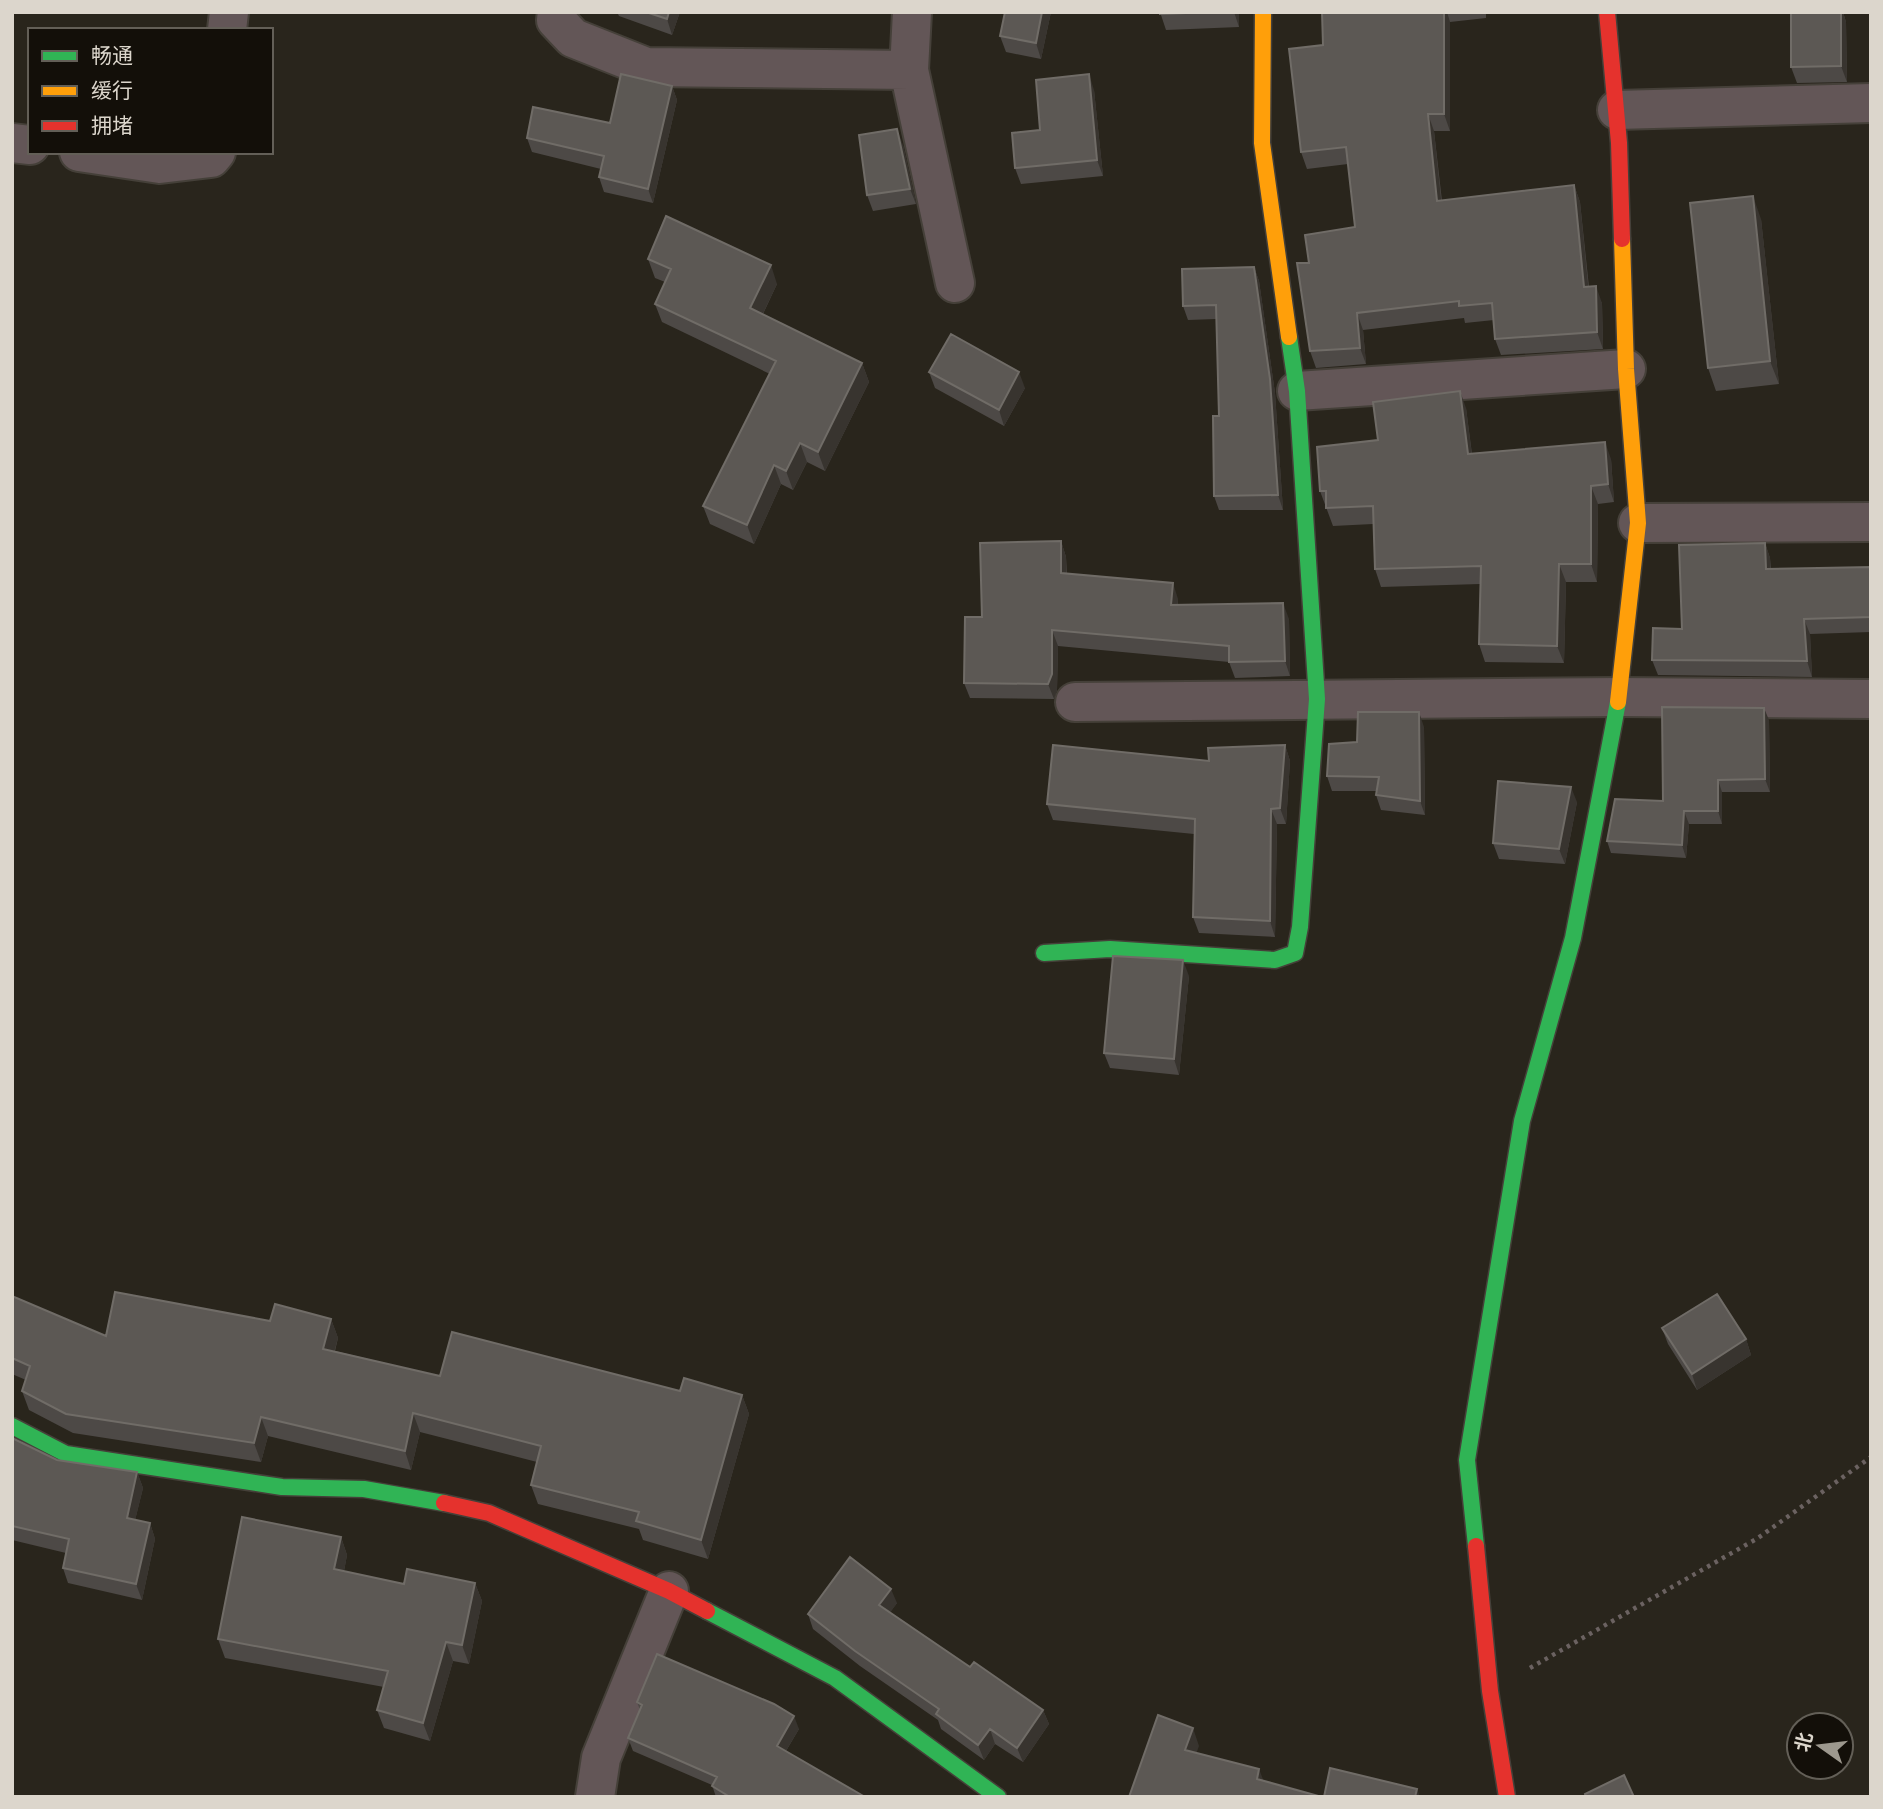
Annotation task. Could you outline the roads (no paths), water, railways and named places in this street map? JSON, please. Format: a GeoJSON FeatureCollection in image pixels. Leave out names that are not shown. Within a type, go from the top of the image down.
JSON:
{"type":"FeatureCollection","features":[{"type":"Feature","properties":{"kind":"street"},"geometry":{"type":"LineString","coordinates":[[557,12],[556,20],[573,38],[646,67],[909,71]]}},
{"type":"Feature","properties":{"kind":"street"},"geometry":{"type":"LineString","coordinates":[[912,12],[909,71],[955,283]]}},
{"type":"Feature","properties":{"kind":"street"},"geometry":{"type":"LineString","coordinates":[[1044,953],[1110,949],[1275,960],[1296,953],[1317,699],[1297,391],[1262,143],[1263,12]]}},
{"type":"Feature","properties":{"kind":"street"},"geometry":{"type":"LineString","coordinates":[[1507,1797],[1490,1691],[1467,1460],[1522,1121],[1573,938],[1619,697],[1638,523],[1626,369],[1617,110],[1607,12]]}},
{"type":"Feature","properties":{"kind":"street"},"geometry":{"type":"LineString","coordinates":[[1617,110],[1871,103]]}},
{"type":"Feature","properties":{"kind":"street"},"geometry":{"type":"LineString","coordinates":[[92,154],[160,164],[211,158],[214,154]]}},
{"type":"Feature","properties":{"kind":"street"},"geometry":{"type":"LineString","coordinates":[[1297,391],[1626,369]]}},
{"type":"Feature","properties":{"kind":"street"},"geometry":{"type":"LineString","coordinates":[[1638,523],[1871,522]]}},
{"type":"Feature","properties":{"kind":"street"},"geometry":{"type":"LineString","coordinates":[[1074,702],[1619,697],[1871,699]]}},
{"type":"Feature","properties":{"kind":"street"},"geometry":{"type":"LineString","coordinates":[[12,1426],[66,1454],[282,1488],[364,1489],[489,1513],[669,1591],[835,1678],[998,1797]]}},
{"type":"Feature","properties":{"kind":"street"},"geometry":{"type":"LineString","coordinates":[[594,1797],[601,1758],[669,1591]]}}]}
